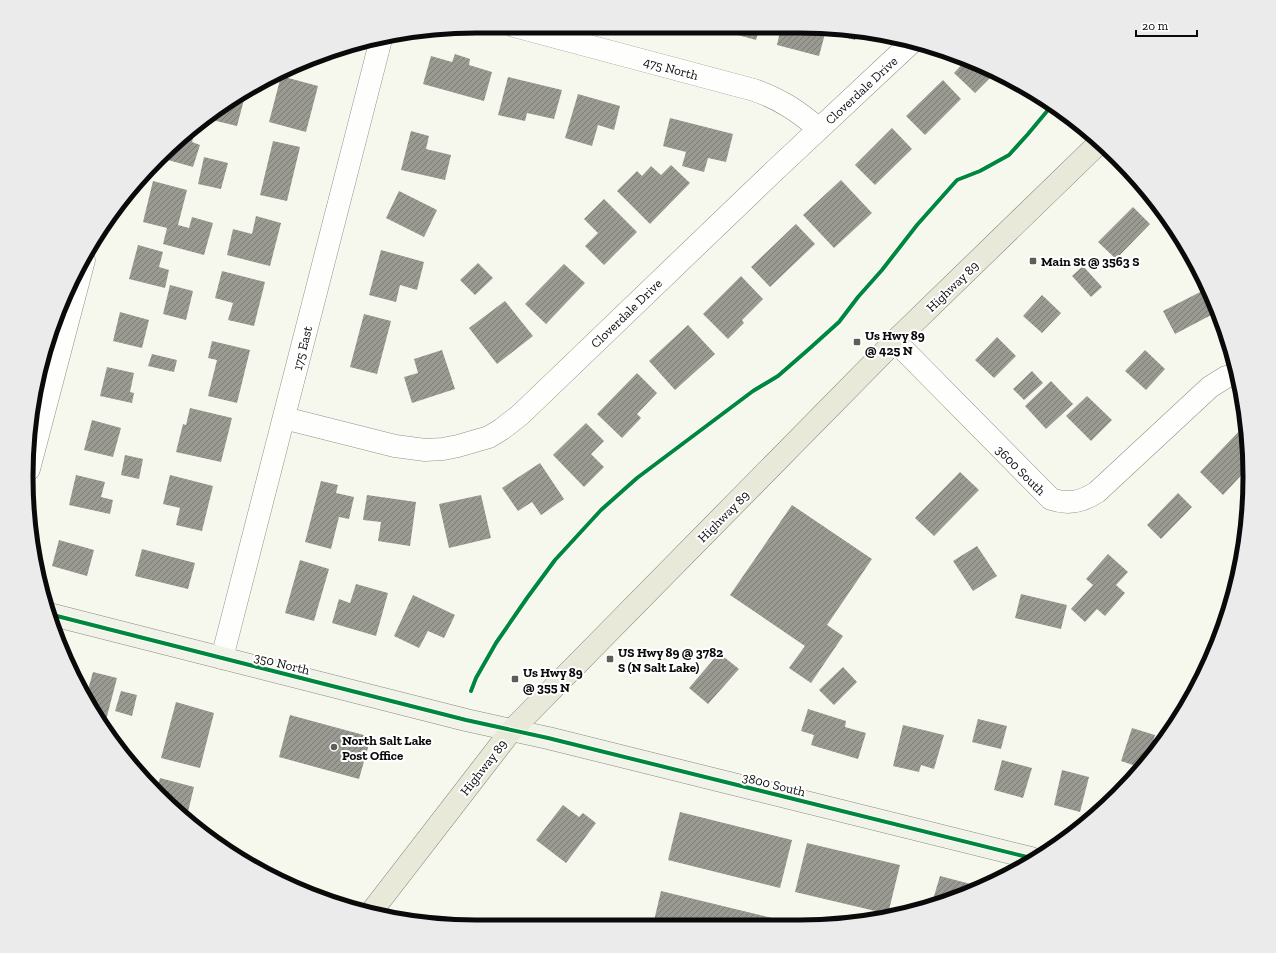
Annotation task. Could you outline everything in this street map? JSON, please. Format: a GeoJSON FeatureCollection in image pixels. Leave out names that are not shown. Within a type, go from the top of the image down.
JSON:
{"type":"FeatureCollection","features":[{"type":"Feature","properties":{"kind":"main road","name":"Highway 89"},"geometry":{"type":"LineString","coordinates":[[375,908],[511,731],[896,341],[1096,146]]}},
{"type":"Feature","properties":{"kind":"street","name":"475 North"},"geometry":{"type":"LineString","coordinates":[[540,33],[754,90],[788,105],[819,129]]}},
{"type":"Feature","properties":{"kind":"street","name":"175 East"},"geometry":{"type":"LineString","coordinates":[[222,658],[380,44]]}},
{"type":"Feature","properties":{"kind":"street","name":"Cloverdale Drive"},"geometry":{"type":"LineString","coordinates":[[284,418],[395,446],[425,450],[443,449],[489,437],[520,415],[907,47]]}},
{"type":"Feature","properties":{"kind":"street"},"geometry":{"type":"LineString","coordinates":[[34,450],[78,281]]}},
{"type":"Feature","properties":{"kind":"street","name":"3600 South"},"geometry":{"type":"LineString","coordinates":[[896,341],[1051,500],[1058,502],[1074,502],[1090,497],[1210,387],[1231,376]]}},
{"type":"Feature","properties":{"kind":"street","name":"350 North"},"geometry":{"type":"LineString","coordinates":[[56,616],[511,731]]}},
{"type":"Feature","properties":{"kind":"street","name":"3800 South"},"geometry":{"type":"LineString","coordinates":[[511,731],[556,740],[1027,857]]}},
{"type":"Feature","properties":{"kind":"building"},"geometry":{"type":"Polygon","coordinates":[[[731,33],[758,33],[756,40],[731,33]]]}},
{"type":"Feature","properties":{"kind":"building"},"geometry":{"type":"Polygon","coordinates":[[[780,33],[825,34],[819,56],[777,45],[780,33]]]}},
{"type":"Feature","properties":{"kind":"building"},"geometry":{"type":"Polygon","coordinates":[[[832,34],[856,37],[855,40],[832,34]]]}},
{"type":"Feature","properties":{"kind":"building"},"geometry":{"type":"Polygon","coordinates":[[[455,54],[470,59],[469,65],[492,72],[484,101],[423,84],[431,56],[452,62],[455,54]]]}},
{"type":"Feature","properties":{"kind":"building"},"geometry":{"type":"Polygon","coordinates":[[[962,64],[991,77],[975,93],[954,73],[962,64]]]}},
{"type":"Feature","properties":{"kind":"building"},"geometry":{"type":"Polygon","coordinates":[[[285,77],[318,86],[306,132],[269,122],[280,79],[285,77]]]}},
{"type":"Feature","properties":{"kind":"building"},"geometry":{"type":"Polygon","coordinates":[[[508,77],[562,90],[554,119],[527,113],[525,121],[498,115],[508,77]]]}},
{"type":"Feature","properties":{"kind":"building"},"geometry":{"type":"Polygon","coordinates":[[[943,80],[961,99],[925,135],[906,116],[943,80]]]}},
{"type":"Feature","properties":{"kind":"building"},"geometry":{"type":"Polygon","coordinates":[[[578,94],[620,106],[614,130],[598,125],[592,146],[565,138],[578,94]]]}},
{"type":"Feature","properties":{"kind":"building"},"geometry":{"type":"Polygon","coordinates":[[[244,99],[237,126],[213,120],[244,99]]]}},
{"type":"Feature","properties":{"kind":"building"},"geometry":{"type":"Polygon","coordinates":[[[670,118],[733,134],[726,162],[708,158],[704,172],[682,166],[686,152],[663,146],[670,118]]]}},
{"type":"Feature","properties":{"kind":"building"},"geometry":{"type":"Polygon","coordinates":[[[892,128],[912,149],[875,185],[855,165],[892,128]]]}},
{"type":"Feature","properties":{"kind":"building"},"geometry":{"type":"Polygon","coordinates":[[[411,131],[429,136],[426,149],[451,155],[445,180],[401,170],[411,131]]]}},
{"type":"Feature","properties":{"kind":"building"},"geometry":{"type":"Polygon","coordinates":[[[194,135],[192,142],[200,145],[193,167],[167,160],[194,135]]]}},
{"type":"Feature","properties":{"kind":"building"},"geometry":{"type":"Polygon","coordinates":[[[273,141],[300,147],[287,201],[260,195],[273,141]]]}},
{"type":"Feature","properties":{"kind":"building"},"geometry":{"type":"Polygon","coordinates":[[[204,157],[228,163],[221,189],[198,184],[204,157]]]}},
{"type":"Feature","properties":{"kind":"building"},"geometry":{"type":"Polygon","coordinates":[[[671,165],[690,183],[650,224],[617,191],[637,171],[642,176],[651,166],[661,175],[671,165]]]}},
{"type":"Feature","properties":{"kind":"building"},"geometry":{"type":"Polygon","coordinates":[[[841,180],[872,213],[834,248],[803,215],[841,180]]]}},
{"type":"Feature","properties":{"kind":"building"},"geometry":{"type":"Polygon","coordinates":[[[153,181],[187,190],[178,225],[189,228],[192,217],[213,223],[204,255],[163,244],[167,228],[143,222],[153,181]]]}},
{"type":"Feature","properties":{"kind":"building"},"geometry":{"type":"Polygon","coordinates":[[[399,191],[437,210],[424,237],[386,218],[399,191]]]}},
{"type":"Feature","properties":{"kind":"building"},"geometry":{"type":"Polygon","coordinates":[[[604,199],[637,232],[604,265],[585,246],[598,233],[584,219],[604,199]]]}},
{"type":"Feature","properties":{"kind":"building"},"geometry":{"type":"Polygon","coordinates":[[[1133,207],[1150,224],[1116,259],[1098,242],[1133,207]]]}},
{"type":"Feature","properties":{"kind":"building"},"geometry":{"type":"Polygon","coordinates":[[[256,216],[281,223],[270,266],[227,255],[233,229],[252,234],[256,216]]]}},
{"type":"Feature","properties":{"kind":"building"},"geometry":{"type":"Polygon","coordinates":[[[796,224],[815,244],[770,287],[751,267],[796,224]]]}},
{"type":"Feature","properties":{"kind":"building"},"geometry":{"type":"Polygon","coordinates":[[[138,245],[163,252],[159,267],[169,270],[165,288],[129,279],[138,245]]]}},
{"type":"Feature","properties":{"kind":"building"},"geometry":{"type":"Polygon","coordinates":[[[381,250],[424,262],[417,290],[400,285],[396,302],[369,295],[381,250]]]}},
{"type":"Feature","properties":{"kind":"building"},"geometry":{"type":"Polygon","coordinates":[[[478,263],[493,278],[475,295],[460,280],[478,263]]]}},
{"type":"Feature","properties":{"kind":"building"},"geometry":{"type":"Polygon","coordinates":[[[564,264],[585,283],[546,324],[525,304],[564,264]]]}},
{"type":"Feature","properties":{"kind":"building"},"geometry":{"type":"Polygon","coordinates":[[[1083,266],[1102,287],[1091,297],[1072,276],[1083,266]]]}},
{"type":"Feature","properties":{"kind":"building"},"geometry":{"type":"Polygon","coordinates":[[[222,271],[265,282],[254,326],[228,320],[233,303],[215,298],[222,271]]]}},
{"type":"Feature","properties":{"kind":"building"},"geometry":{"type":"Polygon","coordinates":[[[741,276],[763,299],[742,320],[744,323],[728,339],[703,314],[741,276]]]}},
{"type":"Feature","properties":{"kind":"building"},"geometry":{"type":"Polygon","coordinates":[[[170,285],[193,291],[186,320],[163,314],[170,285]]]}},
{"type":"Feature","properties":{"kind":"building"},"geometry":{"type":"Polygon","coordinates":[[[1202,291],[1212,315],[1175,334],[1163,311],[1202,291]]]}},
{"type":"Feature","properties":{"kind":"building"},"geometry":{"type":"Polygon","coordinates":[[[1042,295],[1061,313],[1042,333],[1023,316],[1042,295]]]}},
{"type":"Feature","properties":{"kind":"building"},"geometry":{"type":"Polygon","coordinates":[[[505,301],[533,336],[497,364],[469,328],[505,301]]]}},
{"type":"Feature","properties":{"kind":"building"},"geometry":{"type":"Polygon","coordinates":[[[120,312],[149,320],[142,348],[113,341],[120,312]]]}},
{"type":"Feature","properties":{"kind":"building"},"geometry":{"type":"Polygon","coordinates":[[[364,314],[391,321],[377,374],[350,367],[364,314]]]}},
{"type":"Feature","properties":{"kind":"building"},"geometry":{"type":"Polygon","coordinates":[[[688,325],[715,354],[675,390],[649,361],[688,325]]]}},
{"type":"Feature","properties":{"kind":"building"},"geometry":{"type":"Polygon","coordinates":[[[997,337],[1016,356],[994,378],[975,360],[997,337]]]}},
{"type":"Feature","properties":{"kind":"building"},"geometry":{"type":"Polygon","coordinates":[[[212,341],[250,350],[237,403],[208,396],[217,360],[208,358],[212,341]]]}},
{"type":"Feature","properties":{"kind":"building"},"geometry":{"type":"Polygon","coordinates":[[[442,350],[455,389],[412,403],[404,377],[418,373],[414,359],[442,350]]]}},
{"type":"Feature","properties":{"kind":"building"},"geometry":{"type":"Polygon","coordinates":[[[1145,350],[1165,369],[1146,390],[1125,371],[1145,350]]]}},
{"type":"Feature","properties":{"kind":"building"},"geometry":{"type":"Polygon","coordinates":[[[152,354],[177,360],[174,372],[148,366],[152,354]]]}},
{"type":"Feature","properties":{"kind":"building"},"geometry":{"type":"Polygon","coordinates":[[[107,367],[134,373],[130,392],[134,393],[132,403],[100,396],[107,367]]]}},
{"type":"Feature","properties":{"kind":"building"},"geometry":{"type":"Polygon","coordinates":[[[1032,371],[1043,383],[1024,400],[1013,389],[1032,371]]]}},
{"type":"Feature","properties":{"kind":"building"},"geometry":{"type":"Polygon","coordinates":[[[637,373],[657,393],[637,414],[641,418],[622,438],[597,414],[637,373]]]}},
{"type":"Feature","properties":{"kind":"building"},"geometry":{"type":"Polygon","coordinates":[[[1051,381],[1073,404],[1046,429],[1025,406],[1051,381]]]}},
{"type":"Feature","properties":{"kind":"building"},"geometry":{"type":"Polygon","coordinates":[[[1087,396],[1112,420],[1091,441],[1066,416],[1087,396]]]}},
{"type":"Feature","properties":{"kind":"building"},"geometry":{"type":"Polygon","coordinates":[[[190,408],[232,418],[221,462],[176,452],[183,424],[186,425],[190,408]]]}},
{"type":"Feature","properties":{"kind":"building"},"geometry":{"type":"Polygon","coordinates":[[[92,420],[121,428],[113,457],[84,450],[92,420]]]}},
{"type":"Feature","properties":{"kind":"building"},"geometry":{"type":"Polygon","coordinates":[[[586,423],[604,441],[591,454],[604,467],[584,487],[553,455],[586,423]]]}},
{"type":"Feature","properties":{"kind":"building"},"geometry":{"type":"Polygon","coordinates":[[[1240,430],[1243,473],[1223,495],[1200,472],[1240,430]]]}},
{"type":"Feature","properties":{"kind":"building"},"geometry":{"type":"Polygon","coordinates":[[[125,455],[143,459],[139,479],[121,475],[125,455]]]}},
{"type":"Feature","properties":{"kind":"building"},"geometry":{"type":"Polygon","coordinates":[[[540,463],[564,499],[541,515],[532,502],[518,511],[502,488],[540,463]]]}},
{"type":"Feature","properties":{"kind":"building"},"geometry":{"type":"Polygon","coordinates":[[[960,472],[979,490],[934,536],[915,518],[960,472]]]}},
{"type":"Feature","properties":{"kind":"building"},"geometry":{"type":"Polygon","coordinates":[[[76,475],[105,482],[101,497],[113,500],[110,514],[69,505],[76,475]]]}},
{"type":"Feature","properties":{"kind":"building"},"geometry":{"type":"Polygon","coordinates":[[[170,475],[213,486],[202,531],[176,525],[180,508],[163,504],[170,475]]]}},
{"type":"Feature","properties":{"kind":"building"},"geometry":{"type":"Polygon","coordinates":[[[321,481],[338,485],[336,493],[354,497],[349,519],[339,517],[331,549],[305,542],[321,481]]]}},
{"type":"Feature","properties":{"kind":"building"},"geometry":{"type":"Polygon","coordinates":[[[1178,493],[1192,507],[1161,539],[1147,525],[1178,493]]]}},
{"type":"Feature","properties":{"kind":"building"},"geometry":{"type":"Polygon","coordinates":[[[367,495],[416,502],[410,546],[378,541],[381,522],[363,520],[367,495]]]}},
{"type":"Feature","properties":{"kind":"building"},"geometry":{"type":"Polygon","coordinates":[[[481,495],[491,538],[449,548],[439,504],[481,495]]]}},
{"type":"Feature","properties":{"kind":"building"},"geometry":{"type":"Polygon","coordinates":[[[792,505],[872,559],[827,625],[843,636],[811,683],[789,668],[805,646],[730,595],[792,505]]]}},
{"type":"Feature","properties":{"kind":"building"},"geometry":{"type":"Polygon","coordinates":[[[59,540],[94,550],[87,576],[52,566],[59,540]]]}},
{"type":"Feature","properties":{"kind":"building"},"geometry":{"type":"Polygon","coordinates":[[[977,546],[997,576],[973,591],[953,561],[977,546]]]}},
{"type":"Feature","properties":{"kind":"building"},"geometry":{"type":"Polygon","coordinates":[[[142,549],[195,563],[188,589],[135,576],[142,549]]]}},
{"type":"Feature","properties":{"kind":"building"},"geometry":{"type":"Polygon","coordinates":[[[1108,554],[1128,572],[1116,585],[1125,593],[1105,616],[1097,609],[1085,622],[1071,609],[1093,585],[1086,579],[1108,554]]]}},
{"type":"Feature","properties":{"kind":"building"},"geometry":{"type":"Polygon","coordinates":[[[300,560],[329,569],[314,621],[285,613],[300,560]]]}},
{"type":"Feature","properties":{"kind":"building"},"geometry":{"type":"Polygon","coordinates":[[[356,584],[388,593],[376,636],[332,623],[339,599],[350,603],[356,584]]]}},
{"type":"Feature","properties":{"kind":"building"},"geometry":{"type":"Polygon","coordinates":[[[1021,594],[1067,605],[1061,629],[1015,618],[1021,594]]]}},
{"type":"Feature","properties":{"kind":"building"},"geometry":{"type":"Polygon","coordinates":[[[413,595],[455,615],[444,638],[428,631],[419,648],[394,636],[413,595]]]}},
{"type":"Feature","properties":{"kind":"building"},"geometry":{"type":"Polygon","coordinates":[[[719,653],[739,669],[708,704],[689,688],[719,653]]]}},
{"type":"Feature","properties":{"kind":"building"},"geometry":{"type":"Polygon","coordinates":[[[843,667],[857,682],[834,705],[819,690],[843,667]]]}},
{"type":"Feature","properties":{"kind":"building"},"geometry":{"type":"Polygon","coordinates":[[[93,672],[117,678],[106,720],[92,698],[88,690],[93,672]]]}},
{"type":"Feature","properties":{"kind":"building"},"geometry":{"type":"Polygon","coordinates":[[[121,691],[137,695],[132,716],[115,711],[121,691]]]}},
{"type":"Feature","properties":{"kind":"building"},"geometry":{"type":"Polygon","coordinates":[[[176,702],[214,713],[200,768],[161,758],[176,702]]]}},
{"type":"Feature","properties":{"kind":"building"},"geometry":{"type":"Polygon","coordinates":[[[808,709],[846,721],[845,727],[866,733],[858,759],[811,745],[814,735],[801,731],[808,709]]]}},
{"type":"Feature","properties":{"kind":"building"},"geometry":{"type":"Polygon","coordinates":[[[290,715],[371,737],[359,779],[279,757],[290,715]]]}},
{"type":"Feature","properties":{"kind":"building"},"geometry":{"type":"Polygon","coordinates":[[[978,719],[1007,726],[1001,749],[972,742],[978,719]]]}},
{"type":"Feature","properties":{"kind":"building"},"geometry":{"type":"Polygon","coordinates":[[[903,725],[944,735],[934,769],[921,765],[919,772],[893,766],[903,725]]]}},
{"type":"Feature","properties":{"kind":"building"},"geometry":{"type":"Polygon","coordinates":[[[1132,728],[1155,735],[1152,745],[1135,766],[1121,761],[1132,728]]]}},
{"type":"Feature","properties":{"kind":"building"},"geometry":{"type":"Polygon","coordinates":[[[1002,760],[1032,768],[1023,798],[994,790],[1002,760]]]}},
{"type":"Feature","properties":{"kind":"building"},"geometry":{"type":"Polygon","coordinates":[[[1062,770],[1089,777],[1080,812],[1054,805],[1062,770]]]}},
{"type":"Feature","properties":{"kind":"building"},"geometry":{"type":"Polygon","coordinates":[[[160,778],[194,787],[188,813],[184,810],[158,785],[160,778]]]}},
{"type":"Feature","properties":{"kind":"building"},"geometry":{"type":"Polygon","coordinates":[[[563,805],[579,817],[583,813],[596,823],[566,863],[536,840],[563,805]]]}},
{"type":"Feature","properties":{"kind":"building"},"geometry":{"type":"Polygon","coordinates":[[[680,812],[792,840],[780,888],[668,860],[680,812]]]}},
{"type":"Feature","properties":{"kind":"building"},"geometry":{"type":"Polygon","coordinates":[[[807,843],[900,865],[889,910],[880,912],[795,892],[807,843]]]}},
{"type":"Feature","properties":{"kind":"building"},"geometry":{"type":"Polygon","coordinates":[[[940,876],[972,884],[942,896],[933,899],[940,876]]]}},
{"type":"Feature","properties":{"kind":"building"},"geometry":{"type":"Polygon","coordinates":[[[661,891],[772,918],[771,920],[654,920],[661,891]]]}},
{"type":"Feature","properties":{"kind":"cycle path"},"geometry":{"type":"LineString","coordinates":[[471,691],[476,678],[496,643],[527,598],[555,560],[601,510],[637,478],[753,391],[778,376],[809,349],[839,322],[917,225],[957,180],[980,171],[1009,155],[1048,110]]}},
{"type":"Feature","properties":{"kind":"cycle path"},"geometry":{"type":"LineString","coordinates":[[56,616],[466,720],[548,738],[1027,857]]}},
{"type":"Feature","properties":{"kind":"place","name":"Main St @ 3563 S"},"geometry":{"type":"Point","coordinates":[1033,261]}},
{"type":"Feature","properties":{"kind":"place","name":"Us Hwy 89 @ 425 N"},"geometry":{"type":"Point","coordinates":[857,342]}},
{"type":"Feature","properties":{"kind":"place","name":"US Hwy 89 @ 3782 S (N Salt Lake)"},"geometry":{"type":"Point","coordinates":[610,659]}},
{"type":"Feature","properties":{"kind":"place","name":"Us Hwy 89 @ 355 N"},"geometry":{"type":"Point","coordinates":[515,679]}},
{"type":"Feature","properties":{"kind":"place","name":"North Salt Lake Post Office"},"geometry":{"type":"Point","coordinates":[334,747]}}]}
